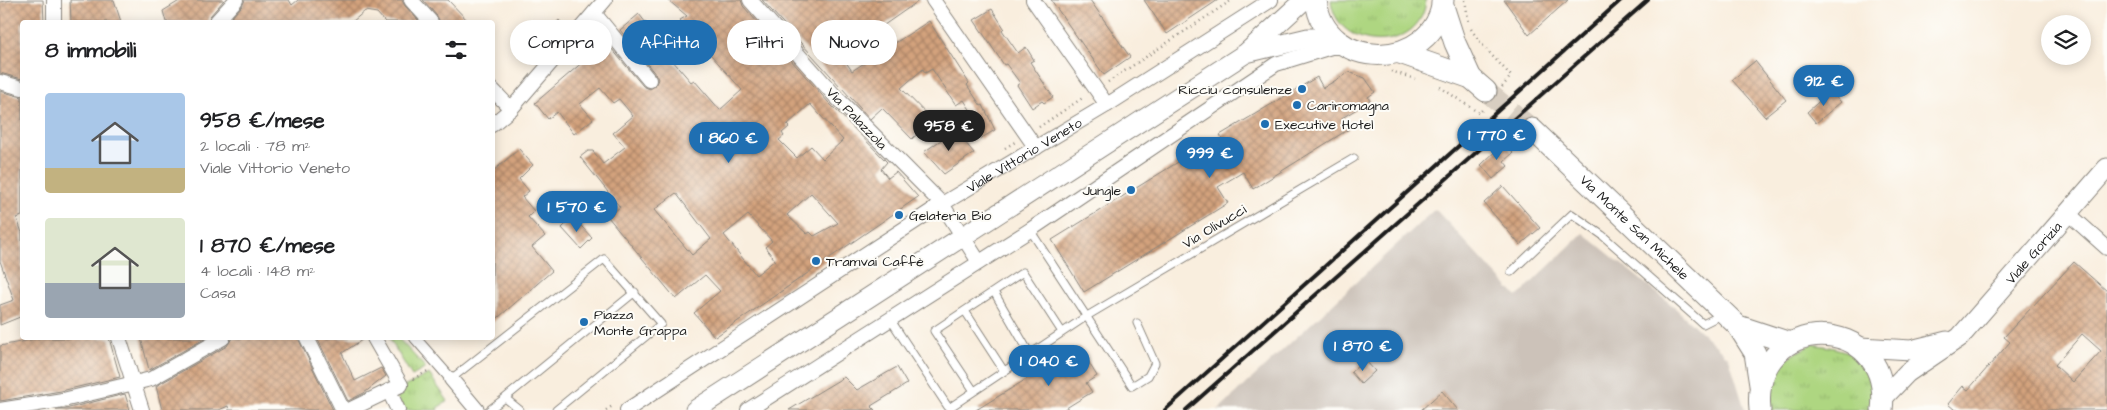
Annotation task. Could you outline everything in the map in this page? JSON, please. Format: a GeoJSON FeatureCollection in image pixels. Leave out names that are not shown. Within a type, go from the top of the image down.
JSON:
{"type":"FeatureCollection","features":[{"type":"Feature","properties":{"kind":"main road"},"geometry":{"type":"LineString","coordinates":[[695,410],[1246,53],[1304,0]]}},
{"type":"Feature","properties":{"kind":"main road"},"geometry":{"type":"LineString","coordinates":[[1316,0],[1324,24],[1340,42],[1363,54],[1381,56],[1399,65],[1479,84],[1455,43],[1443,2]]}},
{"type":"Feature","properties":{"kind":"main road"},"geometry":{"type":"LineString","coordinates":[[1399,65],[1415,45],[1428,34],[1437,19],[1443,2]]}},
{"type":"Feature","properties":{"kind":"main road"},"geometry":{"type":"LineString","coordinates":[[1246,53],[1294,40],[1340,42]]}},
{"type":"Feature","properties":{"kind":"main road","name":"Via Monte San Michele"},"geometry":{"type":"LineString","coordinates":[[1532,129],[1732,320],[1755,352],[1760,385],[1760,410]]}},
{"type":"Feature","properties":{"kind":"main road","name":"Viale Gorizia"},"geometry":{"type":"LineString","coordinates":[[1883,403],[1907,373],[1960,337],[2069,214],[2107,168]]}},
{"type":"Feature","properties":{"kind":"main road","name":"Via Monte San Michele"},"geometry":{"type":"LineString","coordinates":[[1732,320],[1790,343]]}},
{"type":"Feature","properties":{"kind":"main road"},"geometry":{"type":"LineString","coordinates":[[1760,385],[1771,361],[1790,343],[1806,336],[1825,334],[1843,338],[1860,347],[1873,361],[1881,378],[1883,403]]}},
{"type":"Feature","properties":{"kind":"main road"},"geometry":{"type":"LineString","coordinates":[[1860,347],[1911,350],[1960,337]]}},
{"type":"Feature","properties":{"kind":"street"},"geometry":{"type":"LineString","coordinates":[[54,0],[54,20]]}},
{"type":"Feature","properties":{"kind":"street"},"geometry":{"type":"LineString","coordinates":[[218,20],[236,0]]}},
{"type":"Feature","properties":{"kind":"street"},"geometry":{"type":"LineString","coordinates":[[411,0],[429,20]]}},
{"type":"Feature","properties":{"kind":"street"},"geometry":{"type":"LineString","coordinates":[[495,122],[511,109],[605,0]]}},
{"type":"Feature","properties":{"kind":"street","name":"Via Palazzola"},"geometry":{"type":"LineString","coordinates":[[750,0],[836,97],[942,204],[979,262]]}},
{"type":"Feature","properties":{"kind":"street"},"geometry":{"type":"LineString","coordinates":[[933,0],[1036,148]]}},
{"type":"Feature","properties":{"kind":"street"},"geometry":{"type":"LineString","coordinates":[[1034,0],[1107,105]]}},
{"type":"Feature","properties":{"kind":"street","name":"Viale Vittorio Veneto"},"geometry":{"type":"LineString","coordinates":[[627,410],[942,204],[1107,105],[1272,0]]}},
{"type":"Feature","properties":{"kind":"street"},"geometry":{"type":"LineString","coordinates":[[594,13],[649,80]]}},
{"type":"Feature","properties":{"kind":"street"},"geometry":{"type":"LineString","coordinates":[[748,410],[1030,230],[1276,64],[1331,47],[1340,42]]}},
{"type":"Feature","properties":{"kind":"street"},"geometry":{"type":"LineString","coordinates":[[0,82],[20,87]]}},
{"type":"Feature","properties":{"kind":"street"},"geometry":{"type":"LineString","coordinates":[[495,93],[511,109]]}},
{"type":"Feature","properties":{"kind":"street"},"geometry":{"type":"LineString","coordinates":[[2069,214],[2107,248]]}},
{"type":"Feature","properties":{"kind":"street"},"geometry":{"type":"LineString","coordinates":[[120,340],[142,410]]}},
{"type":"Feature","properties":{"kind":"street"},"geometry":{"type":"LineString","coordinates":[[0,410],[63,400],[151,378],[220,340]]}},
{"type":"Feature","properties":{"kind":"street"},"geometry":{"type":"LineString","coordinates":[[308,340],[343,410]]}},
{"type":"Feature","properties":{"kind":"street"},"geometry":{"type":"LineString","coordinates":[[375,340],[395,388],[398,410]]}},
{"type":"Feature","properties":{"kind":"street"},"geometry":{"type":"LineString","coordinates":[[417,340],[476,410]]}},
{"type":"Feature","properties":{"kind":"street"},"geometry":{"type":"LineString","coordinates":[[349,410],[395,388]]}},
{"type":"Feature","properties":{"kind":"lane","name":"Via Olivucci"},"geometry":{"type":"LineString","coordinates":[[949,409],[1087,316],[1354,158]]}},
{"type":"Feature","properties":{"kind":"lane"},"geometry":{"type":"LineString","coordinates":[[1511,272],[1572,214],[1602,235],[1703,324],[1732,320]]}},
{"type":"Feature","properties":{"kind":"lane"},"geometry":{"type":"LineString","coordinates":[[1030,230],[1132,386],[1148,376],[1155,364],[1137,324]]}},
{"type":"Feature","properties":{"kind":"lane"},"geometry":{"type":"LineString","coordinates":[[451,379],[604,259],[661,324],[556,410]]}},
{"type":"Feature","properties":{"kind":"lane"},"geometry":{"type":"LineString","coordinates":[[974,391],[934,331],[1023,272],[1062,332]]}},
{"type":"Feature","properties":{"kind":"lane"},"geometry":{"type":"LineString","coordinates":[[488,410],[634,292]]}},
{"type":"Feature","properties":{"kind":"lane"},"geometry":{"type":"LineString","coordinates":[[994,292],[1030,354]]}},
{"type":"Feature","properties":{"kind":"lane"},"geometry":{"type":"LineString","coordinates":[[964,311],[1004,371]]}},
{"type":"Feature","properties":{"kind":"lane"},"geometry":{"type":"LineString","coordinates":[[890,319],[949,409]]}},
{"type":"Feature","properties":{"kind":"lane"},"geometry":{"type":"LineString","coordinates":[[505,398],[520,410]]}},
{"type":"Feature","properties":{"kind":"path"},"geometry":{"type":"LineString","coordinates":[[395,388],[438,365]]}},
{"type":"Feature","properties":{"kind":"shaded area"},"geometry":{"type":"Polygon","coordinates":[[[1435,209],[1517,297],[1583,233],[1672,305],[1729,358],[1745,410],[1218,410],[1435,209]]]}},
{"type":"Feature","properties":{"kind":"green space"},"geometry":{"type":"Polygon","coordinates":[[[1331,0],[1426,0],[1421,18],[1410,30],[1396,38],[1379,41],[1362,38],[1347,30],[1336,18],[1331,0]]]}},
{"type":"Feature","properties":{"kind":"green space"},"geometry":{"type":"Polygon","coordinates":[[[390,340],[400,340],[426,368],[412,376],[390,340]]]}},
{"type":"Feature","properties":{"kind":"green space"},"geometry":{"type":"Polygon","coordinates":[[[1812,344],[1840,349],[1863,362],[1872,383],[1872,410],[1770,410],[1774,375],[1778,368],[1789,357],[1812,344]]]}},
{"type":"Feature","properties":{"kind":"green space"},"geometry":{"type":"Polygon","coordinates":[[[429,374],[448,401],[437,408],[438,410],[404,410],[394,392],[429,374]]]}},
{"type":"Feature","properties":{"kind":"building"},"geometry":{"type":"Polygon","coordinates":[[[43,0],[44,20],[20,20],[20,78],[0,73],[0,2],[43,0]]]}},
{"type":"Feature","properties":{"kind":"building"},"geometry":{"type":"Polygon","coordinates":[[[70,0],[114,0],[120,20],[71,20],[70,0]]]}},
{"type":"Feature","properties":{"kind":"building"},"geometry":{"type":"Polygon","coordinates":[[[181,0],[224,0],[209,20],[165,20],[163,11],[181,0]]]}},
{"type":"Feature","properties":{"kind":"building"},"geometry":{"type":"Polygon","coordinates":[[[245,0],[289,0],[292,5],[298,0],[402,0],[418,20],[383,20],[377,13],[365,11],[354,20],[229,20],[245,0]]]}},
{"type":"Feature","properties":{"kind":"building"},"geometry":{"type":"Polygon","coordinates":[[[423,0],[448,0],[467,20],[439,20],[423,0]]]}},
{"type":"Feature","properties":{"kind":"building"},"geometry":{"type":"Polygon","coordinates":[[[668,0],[741,0],[743,6],[755,20],[727,20],[727,65],[795,65],[829,103],[887,162],[881,169],[888,178],[896,172],[918,197],[715,337],[694,313],[720,291],[705,275],[676,299],[608,217],[620,207],[580,157],[588,151],[593,151],[603,164],[625,147],[613,133],[633,116],[619,99],[613,103],[600,88],[580,104],[593,119],[574,134],[557,112],[548,119],[535,103],[579,65],[612,65],[612,49],[622,61],[622,65],[625,65],[643,86],[650,89],[655,86],[658,79],[648,65],[676,65],[691,82],[694,80],[720,110],[742,90],[717,62],[717,20],[680,20],[687,16],[668,0]],[[810,104],[787,125],[789,127],[782,133],[784,136],[779,140],[797,158],[811,146],[823,159],[843,140],[810,104]],[[676,193],[654,210],[692,255],[711,239],[676,193]],[[811,193],[787,215],[807,234],[810,232],[814,236],[838,223],[811,193]],[[748,215],[724,235],[756,275],[775,260],[765,247],[772,241],[748,215]]]}},
{"type":"Feature","properties":{"kind":"building"},"geometry":{"type":"Polygon","coordinates":[[[762,0],[920,0],[891,20],[811,20],[811,54],[801,43],[801,20],[780,20],[762,0]]]}},
{"type":"Feature","properties":{"kind":"building"},"geometry":{"type":"Polygon","coordinates":[[[1051,0],[1090,0],[1130,57],[1104,75],[1051,0]]]}},
{"type":"Feature","properties":{"kind":"building"},"geometry":{"type":"Polygon","coordinates":[[[1144,0],[1218,0],[1167,34],[1144,0]]]}},
{"type":"Feature","properties":{"kind":"building"},"geometry":{"type":"Polygon","coordinates":[[[1504,0],[1568,0],[1529,35],[1504,0]]]}},
{"type":"Feature","properties":{"kind":"building"},"geometry":{"type":"Polygon","coordinates":[[[992,9],[1004,28],[1002,30],[1018,53],[1026,47],[1034,60],[1030,62],[1053,97],[1044,103],[1042,101],[1032,108],[1017,85],[1020,83],[1006,64],[1004,65],[974,20],[992,9]]]}},
{"type":"Feature","properties":{"kind":"building"},"geometry":{"type":"Polygon","coordinates":[[[639,14],[644,20],[632,20],[639,14]]]}},
{"type":"Feature","properties":{"kind":"building"},"geometry":{"type":"Polygon","coordinates":[[[929,21],[969,83],[967,85],[981,106],[983,105],[995,130],[980,139],[971,127],[978,122],[964,100],[956,105],[932,69],[925,73],[923,69],[901,88],[932,120],[912,139],[882,108],[870,119],[821,65],[848,65],[852,71],[861,65],[897,65],[897,42],[929,21]]]}},
{"type":"Feature","properties":{"kind":"building"},"geometry":{"type":"Polygon","coordinates":[[[1755,61],[1786,100],[1765,117],[1732,80],[1755,61]]]}},
{"type":"Feature","properties":{"kind":"building"},"geometry":{"type":"Polygon","coordinates":[[[1349,72],[1365,78],[1375,92],[1368,97],[1370,101],[1342,118],[1349,129],[1253,189],[1243,172],[1218,187],[1228,203],[1084,292],[1052,240],[1196,151],[1206,167],[1231,152],[1220,135],[1317,77],[1323,88],[1349,72]]]}},
{"type":"Feature","properties":{"kind":"building"},"geometry":{"type":"Polygon","coordinates":[[[0,91],[20,96],[20,217],[17,218],[20,227],[20,317],[0,325],[0,305],[14,300],[0,261],[0,91]]]}},
{"type":"Feature","properties":{"kind":"building"},"geometry":{"type":"Polygon","coordinates":[[[1831,91],[1841,102],[1816,123],[1807,112],[1831,91]]]}},
{"type":"Feature","properties":{"kind":"building"},"geometry":{"type":"Polygon","coordinates":[[[955,130],[974,153],[944,174],[924,152],[955,130]]]}},
{"type":"Feature","properties":{"kind":"building"},"geometry":{"type":"Polygon","coordinates":[[[1504,143],[1513,153],[1504,161],[1508,166],[1493,179],[1481,165],[1504,143]]]}},
{"type":"Feature","properties":{"kind":"building"},"geometry":{"type":"Polygon","coordinates":[[[519,149],[533,165],[519,179],[529,191],[522,197],[534,211],[528,217],[545,236],[532,247],[552,271],[495,320],[495,169],[519,149]]]}},
{"type":"Feature","properties":{"kind":"building"},"geometry":{"type":"Polygon","coordinates":[[[1503,186],[1540,228],[1520,245],[1484,203],[1503,186]]]}},
{"type":"Feature","properties":{"kind":"building"},"geometry":{"type":"Polygon","coordinates":[[[573,217],[592,238],[581,249],[562,228],[573,217]]]}},
{"type":"Feature","properties":{"kind":"building"},"geometry":{"type":"Polygon","coordinates":[[[2074,262],[2107,291],[2107,410],[1955,410],[1948,404],[1963,386],[1968,390],[2010,342],[2004,337],[2074,262]],[[2082,334],[2055,365],[2073,382],[2101,351],[2082,334]]]}},
{"type":"Feature","properties":{"kind":"building"},"geometry":{"type":"Polygon","coordinates":[[[30,340],[110,340],[120,377],[61,391],[0,401],[0,346],[30,340]]]}},
{"type":"Feature","properties":{"kind":"building"},"geometry":{"type":"Polygon","coordinates":[[[142,340],[202,340],[149,370],[142,340]]]}},
{"type":"Feature","properties":{"kind":"building"},"geometry":{"type":"Polygon","coordinates":[[[231,340],[299,340],[333,410],[229,410],[228,406],[219,410],[162,410],[156,386],[227,346],[231,340]]]}},
{"type":"Feature","properties":{"kind":"building"},"geometry":{"type":"Polygon","coordinates":[[[318,340],[362,340],[342,353],[355,381],[381,368],[386,376],[364,393],[348,401],[318,340]]]}},
{"type":"Feature","properties":{"kind":"building"},"geometry":{"type":"Polygon","coordinates":[[[1079,347],[1097,376],[1086,383],[1092,392],[1063,410],[976,410],[1079,347]]]}},
{"type":"Feature","properties":{"kind":"building"},"geometry":{"type":"Polygon","coordinates":[[[1365,360],[1375,371],[1361,384],[1351,372],[1365,360]]]}},
{"type":"Feature","properties":{"kind":"building"},"geometry":{"type":"Polygon","coordinates":[[[897,367],[907,384],[871,406],[875,410],[789,410],[844,377],[857,390],[897,367]]]}},
{"type":"Feature","properties":{"kind":"building"},"geometry":{"type":"Polygon","coordinates":[[[1442,391],[1458,410],[1421,410],[1442,391]]]}},
{"type":"Feature","properties":{"kind":"building"},"geometry":{"type":"Polygon","coordinates":[[[125,394],[130,410],[56,410],[65,409],[125,394]]]}},
{"type":"Feature","properties":{"kind":"tunnel"},"geometry":{"type":"LineString","coordinates":[[1486,91],[1532,129]]}},
{"type":"Feature","properties":{"kind":"railway"},"geometry":{"type":"LineString","coordinates":[[1165,410],[1621,0]]}},
{"type":"Feature","properties":{"kind":"railway"},"geometry":{"type":"LineString","coordinates":[[1186,410],[1648,0]]}},
{"type":"Feature","properties":{"kind":"place","name":"Ricciu consulenze"},"geometry":{"type":"Point","coordinates":[1302,89]}},
{"type":"Feature","properties":{"kind":"place","name":"Cariromagna"},"geometry":{"type":"Point","coordinates":[1297,105]}},
{"type":"Feature","properties":{"kind":"place","name":"Executive Hotel"},"geometry":{"type":"Point","coordinates":[1265,124]}},
{"type":"Feature","properties":{"kind":"place","name":"Jungle"},"geometry":{"type":"Point","coordinates":[1131,190]}},
{"type":"Feature","properties":{"kind":"place","name":"Gelateria Bio"},"geometry":{"type":"Point","coordinates":[899,215]}},
{"type":"Feature","properties":{"kind":"place","name":"Tramvai Caffè"},"geometry":{"type":"Point","coordinates":[816,261]}},
{"type":"Feature","properties":{"kind":"place","name":"Piazza Monte Grappa"},"geometry":{"type":"Point","coordinates":[584,322]}}]}
